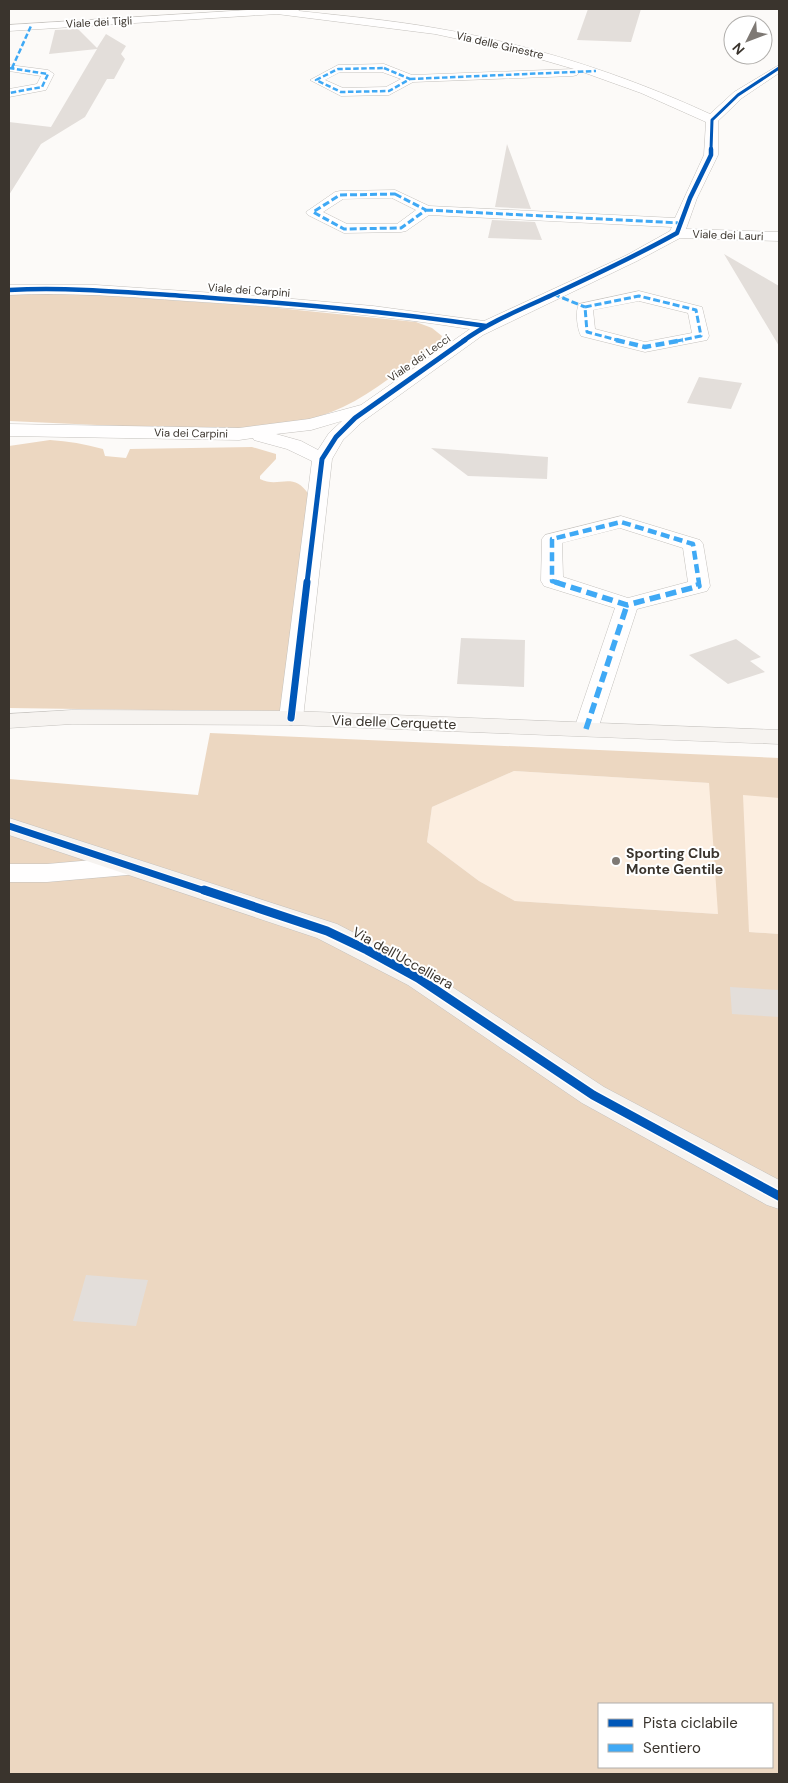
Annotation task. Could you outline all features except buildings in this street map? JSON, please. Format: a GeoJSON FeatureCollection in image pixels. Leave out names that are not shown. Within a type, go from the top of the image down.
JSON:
{"type":"FeatureCollection","features":[{"type":"Feature","properties":{"kind":"street","name":"Viale dei Tigli"},"geometry":{"type":"LineString","coordinates":[[9,28],[310,9]]}},
{"type":"Feature","properties":{"kind":"street","name":"Via delle Ginestre"},"geometry":{"type":"LineString","coordinates":[[276,11],[439,32],[543,55],[596,71],[678,104],[712,120]]}},
{"type":"Feature","properties":{"kind":"street"},"geometry":{"type":"LineString","coordinates":[[9,93],[42,88],[48,74],[10,68],[31,26]]}},
{"type":"Feature","properties":{"kind":"street"},"geometry":{"type":"LineString","coordinates":[[410,79],[389,91],[341,92],[316,80],[338,69],[366,68],[384,68],[410,79],[596,71]]}},
{"type":"Feature","properties":{"kind":"street"},"geometry":{"type":"LineString","coordinates":[[678,228],[711,155],[712,120],[738,96],[779,68]]}},
{"type":"Feature","properties":{"kind":"street"},"geometry":{"type":"LineString","coordinates":[[395,194],[426,210],[401,228],[344,229],[313,212],[340,195],[395,194]]}},
{"type":"Feature","properties":{"kind":"street","name":"Viale dei Lauri"},"geometry":{"type":"LineString","coordinates":[[426,210],[779,237]]}},
{"type":"Feature","properties":{"kind":"street","name":"Viale dei Lecci"},"geometry":{"type":"LineString","coordinates":[[291,718],[322,459],[342,430],[370,406],[486,326],[632,258],[678,228]]}},
{"type":"Feature","properties":{"kind":"street","name":"Viale dei Carpini"},"geometry":{"type":"LineString","coordinates":[[9,290],[79,290],[247,300],[420,316],[486,326]]}},
{"type":"Feature","properties":{"kind":"street"},"geometry":{"type":"LineString","coordinates":[[553,294],[585,307],[639,296],[696,310],[701,336],[645,347],[587,332],[585,307]]}},
{"type":"Feature","properties":{"kind":"street","name":"Via dei Carpini"},"geometry":{"type":"LineString","coordinates":[[9,430],[239,434],[311,424],[370,406]]}},
{"type":"Feature","properties":{"kind":"street"},"geometry":{"type":"LineString","coordinates":[[239,434],[279,439],[322,459]]}},
{"type":"Feature","properties":{"kind":"street"},"geometry":{"type":"LineString","coordinates":[[621,522],[693,544],[699,586],[627,605],[552,581],[552,539],[621,522]]}},
{"type":"Feature","properties":{"kind":"street"},"geometry":{"type":"LineString","coordinates":[[586,729],[627,605]]}},
{"type":"Feature","properties":{"kind":"street","name":"Via delle Cerquette"},"geometry":{"type":"LineString","coordinates":[[9,721],[72,717],[291,718],[779,737]]}},
{"type":"Feature","properties":{"kind":"street","name":"Via dell'Uccelliera"},"geometry":{"type":"LineString","coordinates":[[9,826],[327,931],[367,950],[444,994],[593,1095],[779,1196]]}},
{"type":"Feature","properties":{"kind":"street"},"geometry":{"type":"LineString","coordinates":[[9,873],[47,873],[127,866]]}},
{"type":"Feature","properties":{"kind":"shaded area"},"geometry":{"type":"Polygon","coordinates":[[[9,293],[64,293],[258,306],[416,322],[432,328],[442,336],[441,340],[434,346],[355,401],[320,416],[295,423],[270,427],[218,429],[9,421],[9,293]]]}},
{"type":"Feature","properties":{"kind":"shaded area"},"geometry":{"type":"Polygon","coordinates":[[[50,440],[103,449],[105,456],[126,458],[130,449],[252,447],[276,454],[276,459],[260,476],[260,479],[267,482],[286,481],[297,483],[309,495],[282,712],[9,708],[9,446],[50,440]]]}},
{"type":"Feature","properties":{"kind":"shaded area"},"geometry":{"type":"Polygon","coordinates":[[[210,733],[779,758],[779,798],[743,795],[749,932],[779,934],[779,1774],[9,1774],[9,779],[198,795],[210,733]],[[514,771],[432,807],[427,842],[479,881],[515,901],[718,914],[709,783],[514,771]]]}},
{"type":"Feature","properties":{"kind":"shaded area","name":"Sporting Club Monte Gentile"},"geometry":{"type":"Polygon","coordinates":[[[514,771],[709,783],[710,789],[779,796],[779,934],[749,932],[718,914],[515,901],[479,881],[427,842],[432,807],[514,771]]]}},
{"type":"Feature","properties":{"kind":"marked path"},"geometry":{"type":"LineString","coordinates":[[12,68],[31,26]]}},
{"type":"Feature","properties":{"kind":"marked path"},"geometry":{"type":"LineString","coordinates":[[9,68],[48,74],[42,87],[9,93]]}},
{"type":"Feature","properties":{"kind":"marked path"},"geometry":{"type":"LineString","coordinates":[[384,68],[410,79],[389,91],[341,92],[316,80],[338,69],[384,68]]}},
{"type":"Feature","properties":{"kind":"marked path"},"geometry":{"type":"LineString","coordinates":[[410,79],[596,71]]}},
{"type":"Feature","properties":{"kind":"marked path"},"geometry":{"type":"LineString","coordinates":[[395,194],[426,210],[401,228],[344,229],[313,212],[340,195],[395,194]]}},
{"type":"Feature","properties":{"kind":"marked path"},"geometry":{"type":"LineString","coordinates":[[426,210],[680,223]]}},
{"type":"Feature","properties":{"kind":"marked path"},"geometry":{"type":"LineString","coordinates":[[553,294],[585,307]]}},
{"type":"Feature","properties":{"kind":"marked path"},"geometry":{"type":"LineString","coordinates":[[639,296],[696,310],[701,336],[645,347],[587,332],[585,307],[639,296]]}},
{"type":"Feature","properties":{"kind":"marked path"},"geometry":{"type":"LineString","coordinates":[[621,522],[693,544],[699,586],[627,605],[552,581],[552,539],[621,522]]}},
{"type":"Feature","properties":{"kind":"marked path"},"geometry":{"type":"LineString","coordinates":[[586,729],[627,605]]}},
{"type":"Feature","properties":{"kind":"cycle path"},"geometry":{"type":"LineString","coordinates":[[291,718],[322,459],[336,437],[355,418],[477,331],[632,258],[677,233],[690,198],[711,155],[712,120],[738,95],[779,68]]}},
{"type":"Feature","properties":{"kind":"cycle path"},"geometry":{"type":"LineString","coordinates":[[9,290],[96,290],[259,301],[373,311],[486,326]]}},
{"type":"Feature","properties":{"kind":"cycle path"},"geometry":{"type":"LineString","coordinates":[[9,826],[327,931],[367,950],[418,978],[593,1095],[779,1196]]}},
{"type":"Feature","properties":{"kind":"place","name":"Sporting Club Monte Gentile"},"geometry":{"type":"Point","coordinates":[616,861]}}]}
